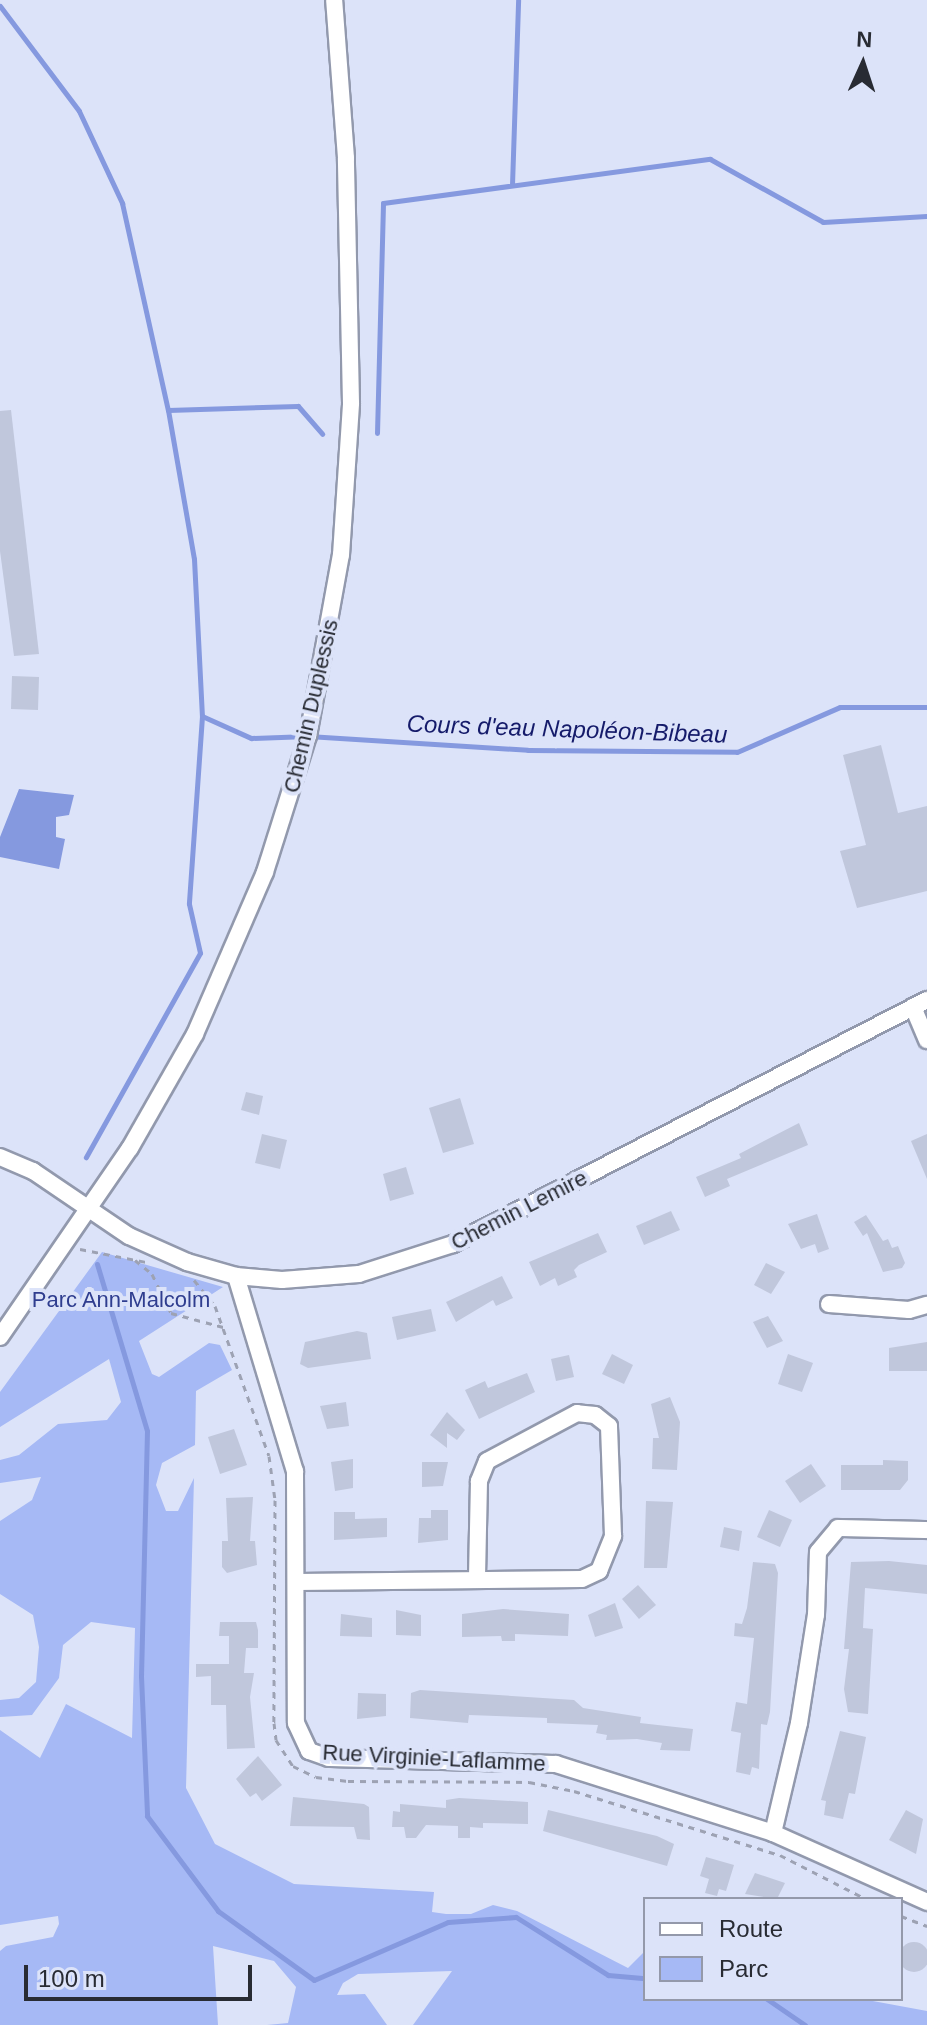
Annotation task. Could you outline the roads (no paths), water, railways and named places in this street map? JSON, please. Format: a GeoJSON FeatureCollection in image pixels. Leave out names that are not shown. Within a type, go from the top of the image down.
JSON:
{"type":"FeatureCollection","features":[{"type":"Feature","properties":{"kind":"street","name":"Chemin Duplessis"},"geometry":{"type":"LineString","coordinates":[[0,1337],[90,1209],[170,1083],[241,934],[296,781],[323,670],[341,555],[351,371],[346,158],[334,0]]}},
{"type":"Feature","properties":{"kind":"street","name":"Chemin Lemire"},"geometry":{"type":"LineString","coordinates":[[0,1157],[33,1171],[163,1252],[236,1276],[321,1279],[414,1260],[920,1004]]}},
{"type":"Feature","properties":{"kind":"street"},"geometry":{"type":"LineString","coordinates":[[920,1004],[927,1040]]}},
{"type":"Feature","properties":{"kind":"street","name":"Rue Virginie-Laflamme"},"geometry":{"type":"LineString","coordinates":[[236,1276],[295,1471],[296,1723],[309,1751],[329,1758],[556,1764],[773,1833],[926,1900]]}},
{"type":"Feature","properties":{"kind":"street"},"geometry":{"type":"LineString","coordinates":[[829,1304],[909,1310],[927,1305]]}},
{"type":"Feature","properties":{"kind":"street"},"geometry":{"type":"LineString","coordinates":[[297,1582],[582,1579],[599,1571],[613,1536],[609,1426],[595,1415],[577,1413],[487,1461],[479,1481],[477,1578]]}},
{"type":"Feature","properties":{"kind":"street"},"geometry":{"type":"LineString","coordinates":[[773,1833],[799,1723],[816,1615],[818,1552],[838,1528],[927,1530]]}},
{"type":"Feature","properties":{"kind":"waterway"},"geometry":{"type":"LineString","coordinates":[[512,185],[518,0]]}},
{"type":"Feature","properties":{"kind":"waterway"},"geometry":{"type":"LineString","coordinates":[[0,6],[79,111],[122,203],[168,410],[194,559],[202,716],[189,904],[200,953],[86,1157]]}},
{"type":"Feature","properties":{"kind":"waterway"},"geometry":{"type":"LineString","coordinates":[[377,433],[383,203],[710,159],[823,222],[927,216]]}},
{"type":"Feature","properties":{"kind":"waterway"},"geometry":{"type":"LineString","coordinates":[[168,410],[298,406],[322,434]]}},
{"type":"Feature","properties":{"kind":"waterway","name":"Cours d'eau Napoléon-Bibeau"},"geometry":{"type":"LineString","coordinates":[[202,716],[251,738],[308,736],[528,750],[737,752],[840,707],[927,707]]}},
{"type":"Feature","properties":{"kind":"waterway"},"geometry":{"type":"LineString","coordinates":[[97,1264],[147,1431],[141,1676],[147,1816],[218,1911],[314,1980],[448,1922],[516,1917],[608,1975],[643,1978]]}},
{"type":"Feature","properties":{"kind":"waterway"},"geometry":{"type":"LineString","coordinates":[[770,2001],[805,2025]]}},
{"type":"Feature","properties":{"kind":"park label","name":"Parc Ann-Malcolm"},"geometry":{"type":"Point","coordinates":[121,1300]}}]}
